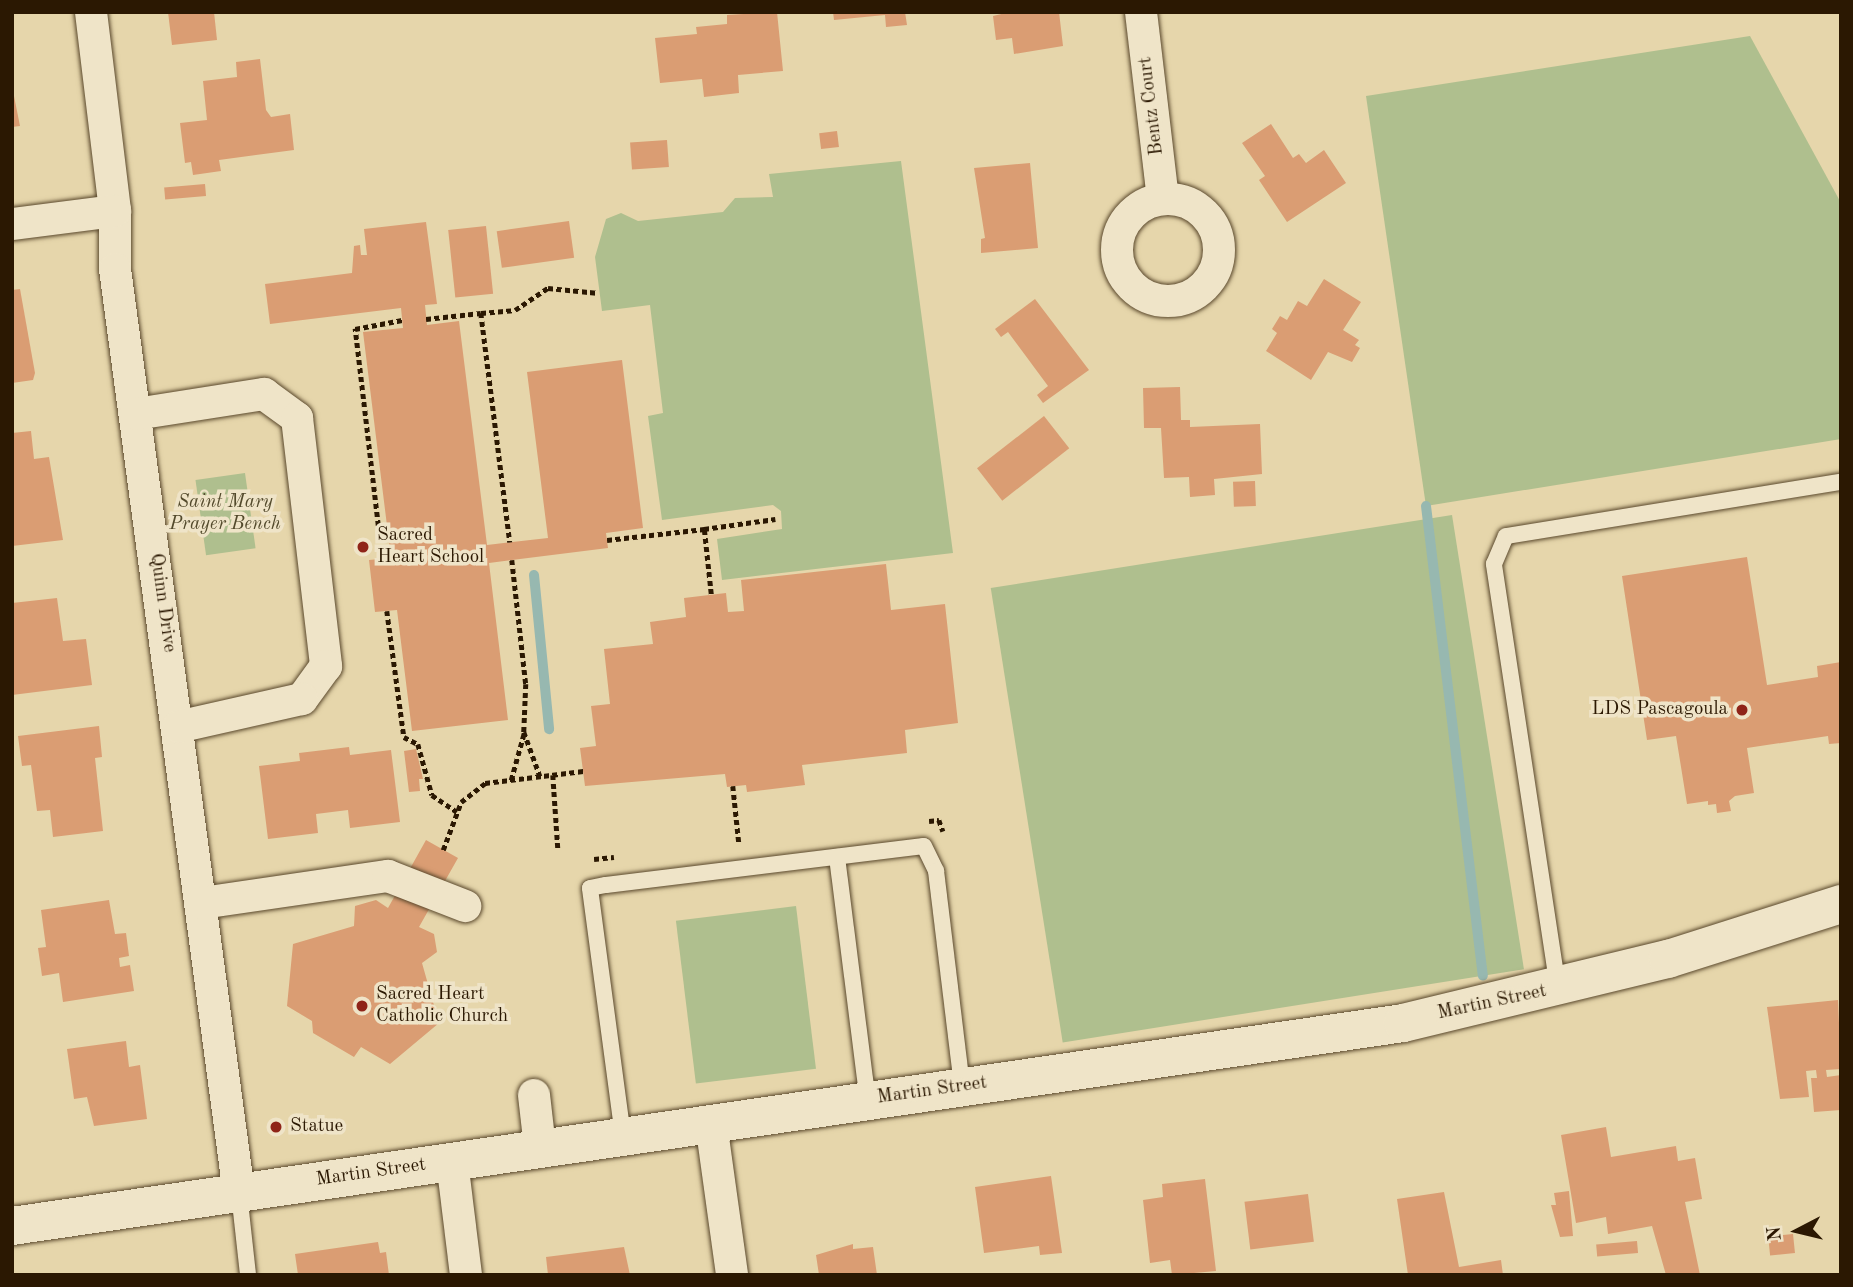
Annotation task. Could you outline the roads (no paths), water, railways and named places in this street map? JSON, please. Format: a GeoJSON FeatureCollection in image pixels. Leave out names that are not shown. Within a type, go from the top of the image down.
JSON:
{"type":"FeatureCollection","features":[{"type":"Feature","properties":{"kind":"street","name":"Quinn Drive"},"geometry":{"type":"LineString","coordinates":[[91,12],[115,211],[115,269],[239,1193]]}},
{"type":"Feature","properties":{"kind":"street","name":"Bentz Court"},"geometry":{"type":"LineString","coordinates":[[1140,12],[1163,199]]}},
{"type":"Feature","properties":{"kind":"street"},"geometry":{"type":"LineString","coordinates":[[12,224],[115,211]]}},
{"type":"Feature","properties":{"kind":"street"},"geometry":{"type":"LineString","coordinates":[[136,414],[264,394],[297,418],[326,666],[302,699],[178,727]]}},
{"type":"Feature","properties":{"kind":"street"},"geometry":{"type":"LineString","coordinates":[[202,903],[388,876],[465,906]]}},
{"type":"Feature","properties":{"kind":"street","name":"Martin Street"},"geometry":{"type":"LineString","coordinates":[[12,1226],[1403,1023],[1558,988],[1668,959],[1841,904]]}},
{"type":"Feature","properties":{"kind":"street"},"geometry":{"type":"LineString","coordinates":[[534,1095],[540,1148]]}},
{"type":"Feature","properties":{"kind":"street"},"geometry":{"type":"LineString","coordinates":[[712,1124],[732,1275]]}},
{"type":"Feature","properties":{"kind":"street"},"geometry":{"type":"LineString","coordinates":[[452,1161],[466,1275]]}},
{"type":"Feature","properties":{"kind":"lane"},"geometry":{"type":"LineString","coordinates":[[1558,988],[1494,564],[1506,536],[1841,482]]}},
{"type":"Feature","properties":{"kind":"lane"},"geometry":{"type":"LineString","coordinates":[[623,1136],[590,888],[924,846],[936,870],[962,1087]]}},
{"type":"Feature","properties":{"kind":"lane"},"geometry":{"type":"LineString","coordinates":[[837,857],[868,1101]]}},
{"type":"Feature","properties":{"kind":"lane"},"geometry":{"type":"LineString","coordinates":[[239,1193],[248,1275]]}},
{"type":"Feature","properties":{"kind":"waterway"},"geometry":{"type":"LineString","coordinates":[[1426,506],[1483,976]]}},
{"type":"Feature","properties":{"kind":"waterway"},"geometry":{"type":"LineString","coordinates":[[534,575],[549,729]]}},
{"type":"Feature","properties":{"kind":"place","name":"Sacred Heart School"},"geometry":{"type":"Point","coordinates":[363,547]}},
{"type":"Feature","properties":{"kind":"place","name":"LDS Pascagoula"},"geometry":{"type":"Point","coordinates":[1742,710]}},
{"type":"Feature","properties":{"kind":"place","name":"Sacred Heart Catholic Church"},"geometry":{"type":"Point","coordinates":[362,1006]}},
{"type":"Feature","properties":{"kind":"place","name":"Statue"},"geometry":{"type":"Point","coordinates":[276,1127]}},
{"type":"Feature","properties":{"kind":"park label","name":"Saint Mary Prayer Bench"},"geometry":{"type":"Point","coordinates":[225,514]}}]}
